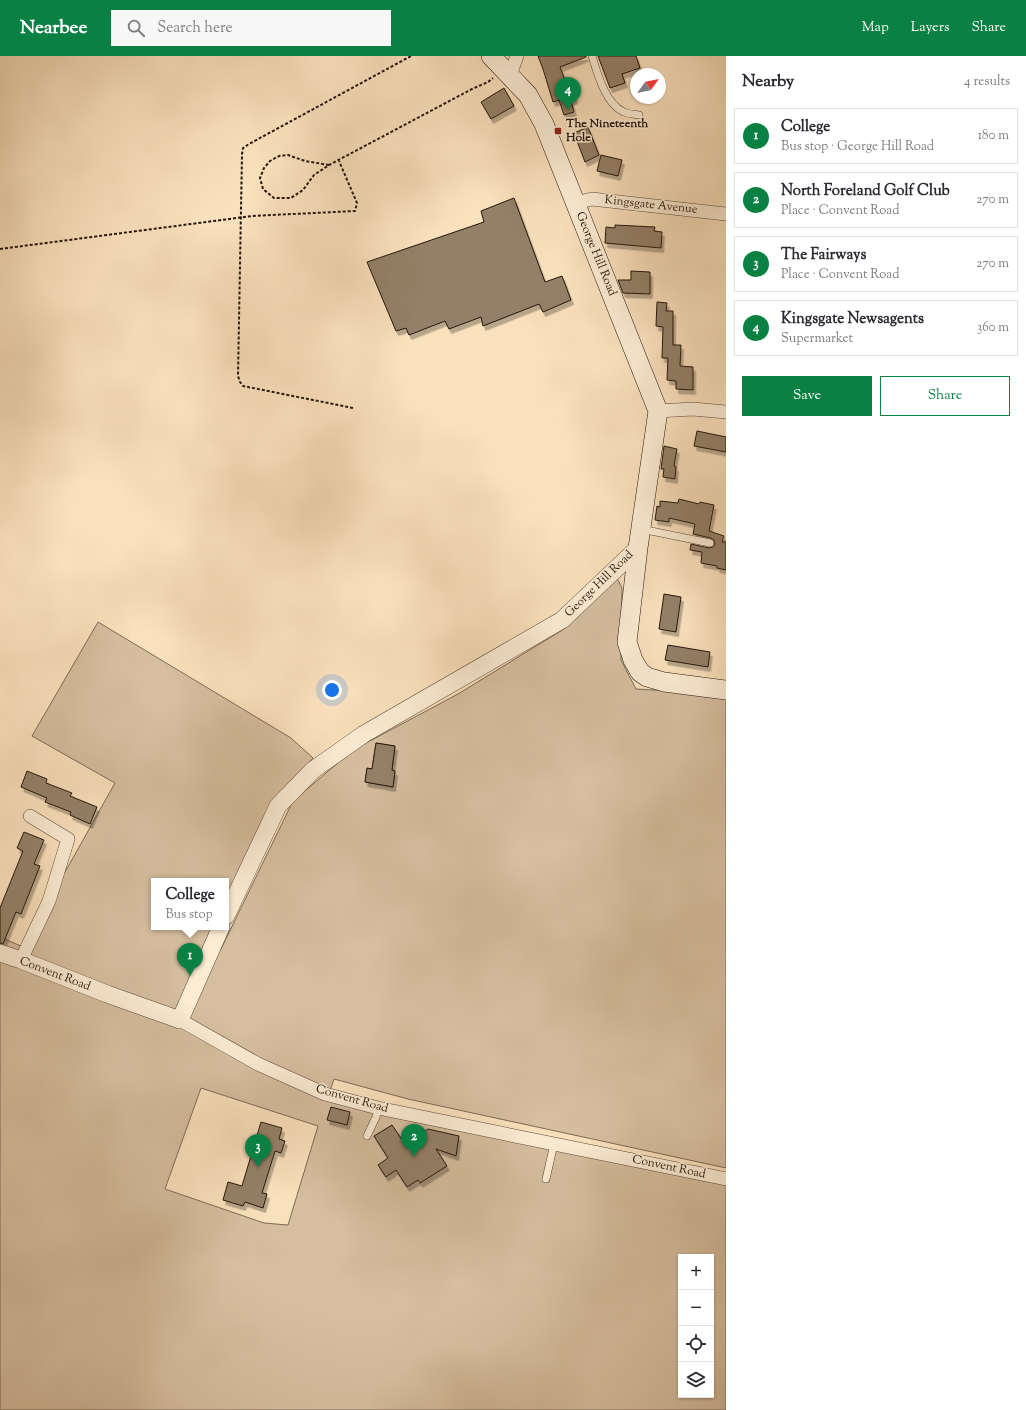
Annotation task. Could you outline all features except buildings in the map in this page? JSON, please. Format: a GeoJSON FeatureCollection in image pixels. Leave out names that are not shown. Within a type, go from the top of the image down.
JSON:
{"type":"FeatureCollection","features":[{"type":"Feature","properties":{"kind":"main road","name":"George Hill Road"},"geometry":{"type":"LineString","coordinates":[[501,65],[528,95],[544,124],[658,411],[638,548]]}},
{"type":"Feature","properties":{"kind":"main road"},"geometry":{"type":"LineString","coordinates":[[638,548],[627,642],[634,664],[643,674],[664,682],[726,690]]}},
{"type":"Feature","properties":{"kind":"street"},"geometry":{"type":"LineString","coordinates":[[501,65],[517,56]]}},
{"type":"Feature","properties":{"kind":"street","name":"Kingsgate Avenue"},"geometry":{"type":"LineString","coordinates":[[575,203],[592,199],[726,214]]}},
{"type":"Feature","properties":{"kind":"street"},"geometry":{"type":"LineString","coordinates":[[658,411],[693,409],[726,412]]}},
{"type":"Feature","properties":{"kind":"street","name":"George Hill Road"},"geometry":{"type":"LineString","coordinates":[[229,910],[278,806],[313,770],[364,734],[562,620],[638,548]]}},
{"type":"Feature","properties":{"kind":"street"},"geometry":{"type":"LineString","coordinates":[[21,960],[49,901],[68,839],[30,816]]}},
{"type":"Feature","properties":{"kind":"street"},"geometry":{"type":"LineString","coordinates":[[180,1020],[220,930]]}},
{"type":"Feature","properties":{"kind":"street","name":"Convent Road"},"geometry":{"type":"LineString","coordinates":[[0,954],[21,960],[107,994],[180,1020],[258,1064],[325,1094],[378,1108],[726,1179]]}},
{"type":"Feature","properties":{"kind":"lane"},"geometry":{"type":"LineString","coordinates":[[592,56],[608,99],[614,106],[623,112],[639,115]]}},
{"type":"Feature","properties":{"kind":"lane"},"geometry":{"type":"LineString","coordinates":[[640,529],[710,543]]}},
{"type":"Feature","properties":{"kind":"lane"},"geometry":{"type":"LineString","coordinates":[[367,1136],[376,1117],[378,1108]]}},
{"type":"Feature","properties":{"kind":"lane"},"geometry":{"type":"LineString","coordinates":[[546,1178],[554,1144]]}},
{"type":"Feature","properties":{"kind":"path"},"geometry":{"type":"LineString","coordinates":[[353,408],[243,386],[240,382],[238,376],[243,148],[411,56]]}},
{"type":"Feature","properties":{"kind":"path"},"geometry":{"type":"LineString","coordinates":[[329,166],[305,161],[288,155],[279,156],[270,161],[264,168],[260,178],[263,189],[274,198],[291,198],[303,190],[314,175],[329,166],[472,89],[488,82],[496,75],[501,65]]}},
{"type":"Feature","properties":{"kind":"path"},"geometry":{"type":"LineString","coordinates":[[0,249],[241,218],[355,211],[357,203],[339,161]]}},
{"type":"Feature","properties":{"kind":"shaded area"},"geometry":{"type":"Polygon","coordinates":[[[617,578],[622,588],[621,660],[636,689],[726,694],[726,1168],[408,1099],[334,1079],[327,1099],[726,1184],[726,1410],[0,1410],[0,937],[23,947],[115,783],[32,736],[98,622],[291,738],[313,758],[271,807],[229,898],[229,878],[151,878],[151,930],[214,930],[205,948],[220,951],[293,801],[353,750],[458,694],[564,629],[617,578]],[[376,743],[372,769],[367,769],[365,782],[393,787],[395,771],[392,770],[395,746],[376,743]],[[201,1088],[165,1189],[264,1223],[288,1225],[318,1126],[201,1088]]]}},
{"type":"Feature","properties":{"kind":"place","name":"Kingsgate Newsagents"},"geometry":{"type":"Point","coordinates":[568,110]}},
{"type":"Feature","properties":{"kind":"place","name":"The Nineteenth Hole"},"geometry":{"type":"Point","coordinates":[558,131]}},
{"type":"Feature","properties":{"kind":"place","name":"College"},"geometry":{"type":"Point","coordinates":[190,976]}},
{"type":"Feature","properties":{"kind":"place","name":"North Foreland Golf Club"},"geometry":{"type":"Point","coordinates":[414,1157]}},
{"type":"Feature","properties":{"kind":"place","name":"The Fairways"},"geometry":{"type":"Point","coordinates":[258,1167]}}]}
